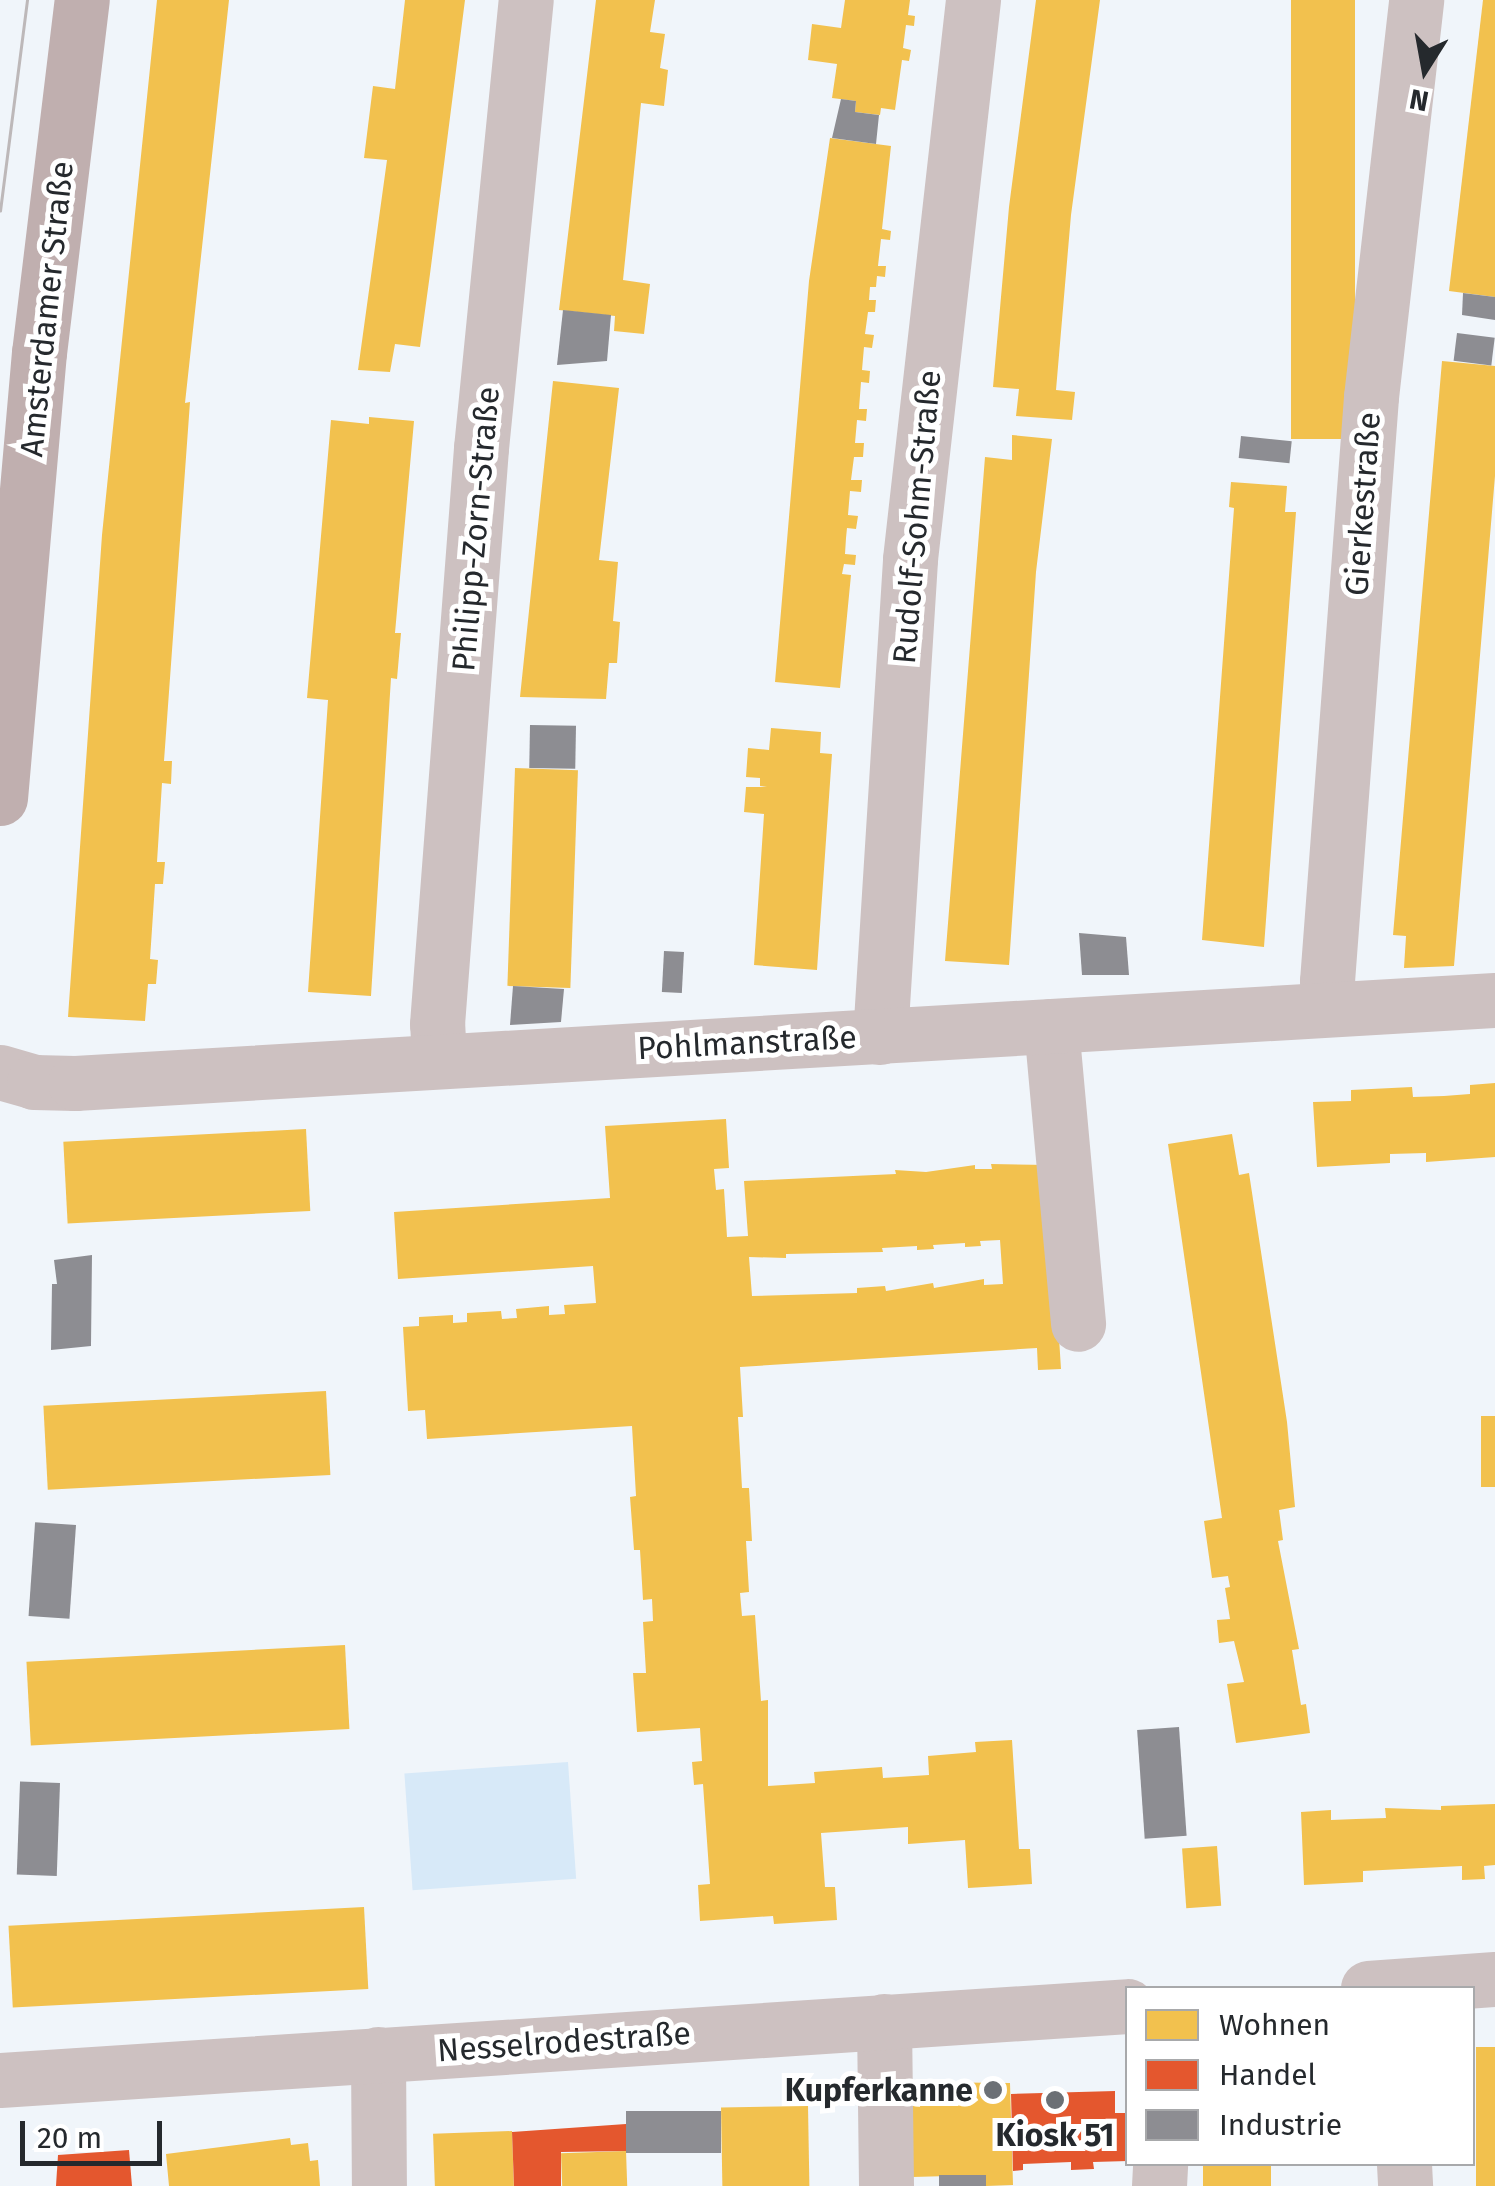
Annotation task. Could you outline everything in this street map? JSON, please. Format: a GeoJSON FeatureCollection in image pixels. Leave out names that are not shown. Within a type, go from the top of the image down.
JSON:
{"type":"FeatureCollection","features":[{"type":"Feature","properties":{"kind":"main road","name":"Amsterdamer Straße"},"geometry":{"type":"LineString","coordinates":[[0,798],[19,369],[82,0]]}},
{"type":"Feature","properties":{"kind":"street","name":"Philipp-Zorn-Straße"},"geometry":{"type":"LineString","coordinates":[[439,1059],[437,1024],[481,448],[526,0]]}},
{"type":"Feature","properties":{"kind":"street","name":"Rudolf-Sohm-Straße"},"geometry":{"type":"LineString","coordinates":[[880,1037],[910,559],[973,0]]}},
{"type":"Feature","properties":{"kind":"street","name":"Gierkestraße"},"geometry":{"type":"LineString","coordinates":[[1330,1009],[1327,981],[1372,397],[1416,0]]}},
{"type":"Feature","properties":{"kind":"street","name":"Pohlmanstraße"},"geometry":{"type":"LineString","coordinates":[[0,1072],[34,1082],[74,1083],[1495,1000]]}},
{"type":"Feature","properties":{"kind":"street"},"geometry":{"type":"LineString","coordinates":[[1052,1026],[1078,1324]]}},
{"type":"Feature","properties":{"kind":"street"},"geometry":{"type":"LineString","coordinates":[[1414,1986],[1495,1979]]}},
{"type":"Feature","properties":{"kind":"street","name":"Nesselrodestraße"},"geometry":{"type":"LineString","coordinates":[[0,2080],[1125,2006]]}},
{"type":"Feature","properties":{"kind":"street"},"geometry":{"type":"LineString","coordinates":[[884,2020],[886,2186]]}},
{"type":"Feature","properties":{"kind":"street"},"geometry":{"type":"LineString","coordinates":[[378,2054],[380,2186]]}},
{"type":"Feature","properties":{"kind":"shaded area"},"geometry":{"type":"Polygon","coordinates":[[[568,1762],[576,1879],[413,1890],[404,1773],[568,1762]]]}},
{"type":"Feature","properties":{"kind":"building: Wohnen"},"geometry":{"type":"Polygon","coordinates":[[[157,0],[229,0],[185,403],[190,402],[164,761],[172,761],[171,784],[162,783],[157,862],[165,862],[163,884],[155,884],[150,959],[158,960],[156,984],[148,984],[145,1021],[68,1017],[102,535],[157,0]]]}},
{"type":"Feature","properties":{"kind":"building: Wohnen"},"geometry":{"type":"Polygon","coordinates":[[[405,0],[465,0],[420,347],[395,344],[390,372],[358,370],[387,160],[364,158],[373,86],[395,89],[405,0]]]}},
{"type":"Feature","properties":{"kind":"building: Wohnen"},"geometry":{"type":"Polygon","coordinates":[[[596,0],[655,0],[650,32],[665,34],[660,68],[668,70],[664,106],[641,103],[623,280],[650,284],[644,334],[614,331],[615,316],[559,310],[596,0]]]}},
{"type":"Feature","properties":{"kind":"building: Wohnen"},"geometry":{"type":"Polygon","coordinates":[[[845,0],[910,0],[908,15],[915,16],[914,26],[906,25],[903,48],[911,50],[909,61],[902,60],[895,110],[881,108],[880,115],[855,112],[856,101],[832,98],[837,64],[808,60],[812,24],[841,28],[845,0]]]}},
{"type":"Feature","properties":{"kind":"building: Wohnen"},"geometry":{"type":"Polygon","coordinates":[[[1036,0],[1100,0],[1071,215],[1056,390],[1075,392],[1072,420],[1016,416],[1019,389],[993,387],[1009,207],[1036,0]]]}},
{"type":"Feature","properties":{"kind":"building: Wohnen"},"geometry":{"type":"Polygon","coordinates":[[[1291,0],[1355,0],[1355,439],[1291,439],[1291,0]]]}},
{"type":"Feature","properties":{"kind":"building: Wohnen"},"geometry":{"type":"Polygon","coordinates":[[[1483,0],[1495,0],[1495,297],[1449,291],[1483,0]]]}},
{"type":"Feature","properties":{"kind":"building: Wohnen"},"geometry":{"type":"Polygon","coordinates":[[[830,138],[891,146],[882,229],[891,231],[890,240],[881,239],[878,266],[886,266],[885,277],[877,276],[876,287],[870,287],[869,300],[876,300],[875,312],[868,312],[865,334],[874,335],[872,348],[864,347],[862,370],[870,371],[869,383],[861,382],[859,409],[867,409],[866,421],[857,420],[855,443],[864,443],[863,457],[854,457],[851,480],[862,480],[861,492],[850,491],[848,515],[858,516],[856,529],[847,528],[845,554],[856,555],[855,565],[844,564],[842,574],[851,575],[840,688],[775,682],[809,281],[830,138]]]}},
{"type":"Feature","properties":{"kind":"building: Wohnen"},"geometry":{"type":"Polygon","coordinates":[[[1442,361],[1495,366],[1495,476],[1454,966],[1404,968],[1406,936],[1393,935],[1442,361]]]}},
{"type":"Feature","properties":{"kind":"building: Wohnen"},"geometry":{"type":"Polygon","coordinates":[[[553,381],[619,388],[599,560],[618,562],[613,621],[620,622],[617,663],[609,663],[606,699],[520,697],[553,381]]]}},
{"type":"Feature","properties":{"kind":"building: Wohnen"},"geometry":{"type":"Polygon","coordinates":[[[369,417],[414,421],[395,633],[401,633],[397,679],[391,678],[371,996],[308,992],[328,700],[307,698],[331,420],[369,424],[369,417]]]}},
{"type":"Feature","properties":{"kind":"building: Wohnen"},"geometry":{"type":"Polygon","coordinates":[[[1012,435],[1052,439],[1036,572],[1009,965],[945,961],[985,457],[1012,460],[1012,435]]]}},
{"type":"Feature","properties":{"kind":"building: Wohnen"},"geometry":{"type":"Polygon","coordinates":[[[1231,482],[1287,486],[1285,512],[1296,512],[1264,947],[1202,940],[1234,508],[1229,507],[1231,482]]]}},
{"type":"Feature","properties":{"kind":"building: Wohnen"},"geometry":{"type":"Polygon","coordinates":[[[771,728],[821,732],[820,753],[832,754],[817,970],[754,965],[764,814],[744,812],[746,787],[767,787],[760,786],[760,778],[746,777],[748,748],[769,750],[771,728]]]}},
{"type":"Feature","properties":{"kind":"building: Wohnen"},"geometry":{"type":"Polygon","coordinates":[[[515,768],[578,770],[570,988],[507,986],[515,768]]]}},
{"type":"Feature","properties":{"kind":"building: Wohnen"},"geometry":{"type":"Polygon","coordinates":[[[1495,1083],[1495,1157],[1426,1162],[1426,1153],[1390,1154],[1390,1163],[1317,1167],[1313,1102],[1351,1101],[1351,1090],[1412,1087],[1413,1097],[1470,1094],[1470,1085],[1495,1083]]]}},
{"type":"Feature","properties":{"kind":"building: Wohnen"},"geometry":{"type":"Polygon","coordinates":[[[726,1119],[729,1168],[714,1169],[716,1190],[724,1189],[727,1237],[748,1236],[744,1181],[896,1174],[895,1170],[926,1172],[975,1165],[975,1169],[992,1169],[991,1164],[1048,1165],[1061,1369],[1038,1370],[1037,1348],[740,1367],[743,1417],[738,1417],[742,1488],[749,1488],[752,1541],[746,1541],[749,1592],[740,1593],[742,1616],[755,1615],[761,1701],[768,1700],[768,1786],[815,1783],[814,1772],[882,1767],[883,1778],[929,1775],[928,1756],[976,1752],[975,1742],[1012,1740],[1019,1849],[1030,1849],[1032,1884],[968,1888],[965,1840],[908,1844],[908,1827],[821,1833],[825,1887],[835,1887],[837,1920],[774,1924],[773,1916],[700,1921],[698,1885],[710,1884],[703,1784],[694,1785],[692,1762],[702,1761],[700,1728],[637,1732],[633,1673],[646,1673],[643,1622],[653,1621],[652,1599],[643,1600],[640,1550],[634,1550],[630,1497],[636,1496],[632,1426],[427,1439],[425,1410],[408,1411],[403,1327],[419,1326],[419,1317],[453,1315],[453,1323],[467,1322],[467,1313],[501,1311],[502,1319],[517,1318],[516,1309],[549,1306],[549,1315],[565,1314],[564,1305],[596,1303],[593,1266],[398,1279],[394,1212],[610,1198],[605,1126],[726,1119]],[[1000,1240],[980,1241],[981,1246],[965,1247],[965,1243],[933,1245],[934,1249],[917,1250],[917,1246],[882,1248],[883,1252],[749,1257],[752,1296],[857,1293],[857,1288],[885,1286],[886,1291],[933,1283],[934,1288],[984,1279],[984,1285],[1003,1284],[1000,1240]]]}},
{"type":"Feature","properties":{"kind":"building: Wohnen"},"geometry":{"type":"Polygon","coordinates":[[[306,1129],[310,1211],[68,1224],[63,1142],[306,1129]]]}},
{"type":"Feature","properties":{"kind":"building: Wohnen"},"geometry":{"type":"Polygon","coordinates":[[[1232,1134],[1239,1175],[1249,1173],[1287,1422],[1295,1507],[1279,1510],[1283,1540],[1278,1541],[1299,1649],[1292,1650],[1301,1705],[1306,1704],[1310,1733],[1236,1743],[1227,1684],[1244,1682],[1234,1641],[1219,1643],[1217,1620],[1230,1619],[1225,1588],[1230,1587],[1228,1576],[1212,1578],[1204,1521],[1222,1518],[1168,1144],[1232,1134]]]}},
{"type":"Feature","properties":{"kind":"building: Wohnen"},"geometry":{"type":"Polygon","coordinates":[[[326,1391],[330,1475],[48,1490],[43,1406],[326,1391]]]}},
{"type":"Feature","properties":{"kind":"building: Wohnen"},"geometry":{"type":"Polygon","coordinates":[[[1481,1416],[1495,1416],[1495,1487],[1481,1487],[1481,1416]]]}},
{"type":"Feature","properties":{"kind":"building: Wohnen"},"geometry":{"type":"Polygon","coordinates":[[[345,1645],[349,1729],[31,1746],[26,1662],[345,1645]]]}},
{"type":"Feature","properties":{"kind":"building: Wohnen"},"geometry":{"type":"Polygon","coordinates":[[[1495,1804],[1495,1865],[1484,1866],[1485,1879],[1462,1880],[1462,1866],[1363,1871],[1363,1882],[1304,1885],[1301,1812],[1331,1810],[1331,1820],[1386,1818],[1385,1808],[1441,1810],[1441,1806],[1495,1804]]]}},
{"type":"Feature","properties":{"kind":"building: Wohnen"},"geometry":{"type":"Polygon","coordinates":[[[1217,1846],[1221,1906],[1186,1908],[1182,1848],[1217,1846]]]}},
{"type":"Feature","properties":{"kind":"building: Wohnen"},"geometry":{"type":"Polygon","coordinates":[[[364,1907],[368,1989],[13,2008],[8,1926],[364,1907]]]}},
{"type":"Feature","properties":{"kind":"building: Wohnen"},"geometry":{"type":"Polygon","coordinates":[[[1476,2047],[1495,2047],[1495,2186],[1476,2186],[1476,2047]]]}},
{"type":"Feature","properties":{"kind":"building: Wohnen"},"geometry":{"type":"Polygon","coordinates":[[[910,2082],[1010,2083],[1013,2185],[986,2186],[986,2175],[912,2177],[910,2082]]]}},
{"type":"Feature","properties":{"kind":"building: Wohnen"},"geometry":{"type":"Polygon","coordinates":[[[808,2106],[809,2186],[722,2186],[721,2108],[808,2106]]]}},
{"type":"Feature","properties":{"kind":"building: Wohnen"},"geometry":{"type":"Polygon","coordinates":[[[512,2131],[514,2186],[435,2186],[433,2134],[512,2131]]]}},
{"type":"Feature","properties":{"kind":"building: Wohnen"},"geometry":{"type":"Polygon","coordinates":[[[290,2138],[291,2145],[308,2143],[310,2161],[318,2160],[320,2186],[169,2186],[166,2154],[290,2138]]]}},
{"type":"Feature","properties":{"kind":"building: Wohnen"},"geometry":{"type":"Polygon","coordinates":[[[626,2151],[627,2186],[562,2186],[561,2153],[626,2151]]]}},
{"type":"Feature","properties":{"kind":"building: Wohnen"},"geometry":{"type":"Polygon","coordinates":[[[1203,2166],[1271,2166],[1271,2186],[1203,2186],[1203,2166]]]}},
{"type":"Feature","properties":{"kind":"building: Handel"},"geometry":{"type":"Polygon","coordinates":[[[1115,2091],[1115,2113],[1125,2113],[1125,2161],[1093,2162],[1094,2169],[1071,2170],[1071,2162],[1023,2164],[1023,2170],[1013,2171],[1011,2094],[1115,2091]]]}},
{"type":"Feature","properties":{"kind":"building: Handel"},"geometry":{"type":"Polygon","coordinates":[[[626,2124],[626,2151],[561,2152],[561,2186],[514,2186],[512,2132],[626,2124]]]}},
{"type":"Feature","properties":{"kind":"building: Handel"},"geometry":{"type":"Polygon","coordinates":[[[129,2150],[132,2186],[56,2186],[58,2155],[129,2150]]]}},
{"type":"Feature","properties":{"kind":"building: Industrie"},"geometry":{"type":"Polygon","coordinates":[[[841,99],[856,101],[855,112],[879,115],[876,144],[832,138],[841,99]]]}},
{"type":"Feature","properties":{"kind":"building: Industrie"},"geometry":{"type":"Polygon","coordinates":[[[1463,293],[1495,297],[1495,320],[1462,315],[1463,293]]]}},
{"type":"Feature","properties":{"kind":"building: Industrie"},"geometry":{"type":"Polygon","coordinates":[[[563,310],[611,315],[607,361],[557,365],[563,310]]]}},
{"type":"Feature","properties":{"kind":"building: Industrie"},"geometry":{"type":"Polygon","coordinates":[[[1457,333],[1495,338],[1491,365],[1454,361],[1457,333]]]}},
{"type":"Feature","properties":{"kind":"building: Industrie"},"geometry":{"type":"Polygon","coordinates":[[[1241,436],[1292,441],[1289,463],[1239,458],[1241,436]]]}},
{"type":"Feature","properties":{"kind":"building: Industrie"},"geometry":{"type":"Polygon","coordinates":[[[530,725],[576,726],[575,769],[529,768],[530,725]]]}},
{"type":"Feature","properties":{"kind":"building: Industrie"},"geometry":{"type":"Polygon","coordinates":[[[1079,933],[1126,937],[1129,975],[1082,975],[1079,933]]]}},
{"type":"Feature","properties":{"kind":"building: Industrie"},"geometry":{"type":"Polygon","coordinates":[[[664,951],[684,952],[682,993],[662,992],[664,951]]]}},
{"type":"Feature","properties":{"kind":"building: Industrie"},"geometry":{"type":"Polygon","coordinates":[[[513,986],[564,989],[561,1022],[510,1025],[513,986]]]}},
{"type":"Feature","properties":{"kind":"building: Industrie"},"geometry":{"type":"Polygon","coordinates":[[[92,1255],[91,1346],[51,1350],[52,1284],[57,1284],[54,1260],[92,1255]]]}},
{"type":"Feature","properties":{"kind":"building: Industrie"},"geometry":{"type":"Polygon","coordinates":[[[35,1522],[76,1525],[69,1619],[29,1616],[35,1522]]]}},
{"type":"Feature","properties":{"kind":"building: Industrie"},"geometry":{"type":"Polygon","coordinates":[[[1179,1727],[1187,1836],[1145,1839],[1137,1730],[1179,1727]]]}},
{"type":"Feature","properties":{"kind":"building: Industrie"},"geometry":{"type":"Polygon","coordinates":[[[20,1782],[60,1783],[57,1876],[17,1875],[20,1782]]]}},
{"type":"Feature","properties":{"kind":"building: Industrie"},"geometry":{"type":"Polygon","coordinates":[[[626,2111],[721,2111],[721,2153],[626,2153],[626,2111]]]}},
{"type":"Feature","properties":{"kind":"building: Industrie"},"geometry":{"type":"Polygon","coordinates":[[[939,2175],[986,2175],[986,2186],[939,2186],[939,2175]]]}},
{"type":"Feature","properties":{"kind":"tram line"},"geometry":{"type":"LineString","coordinates":[[0,211],[27,0]]}},
{"type":"Feature","properties":{"kind":"place","name":"Kupferkanne"},"geometry":{"type":"Point","coordinates":[993,2090]}},
{"type":"Feature","properties":{"kind":"place","name":"Kiosk 51"},"geometry":{"type":"Point","coordinates":[1055,2100]}}]}
